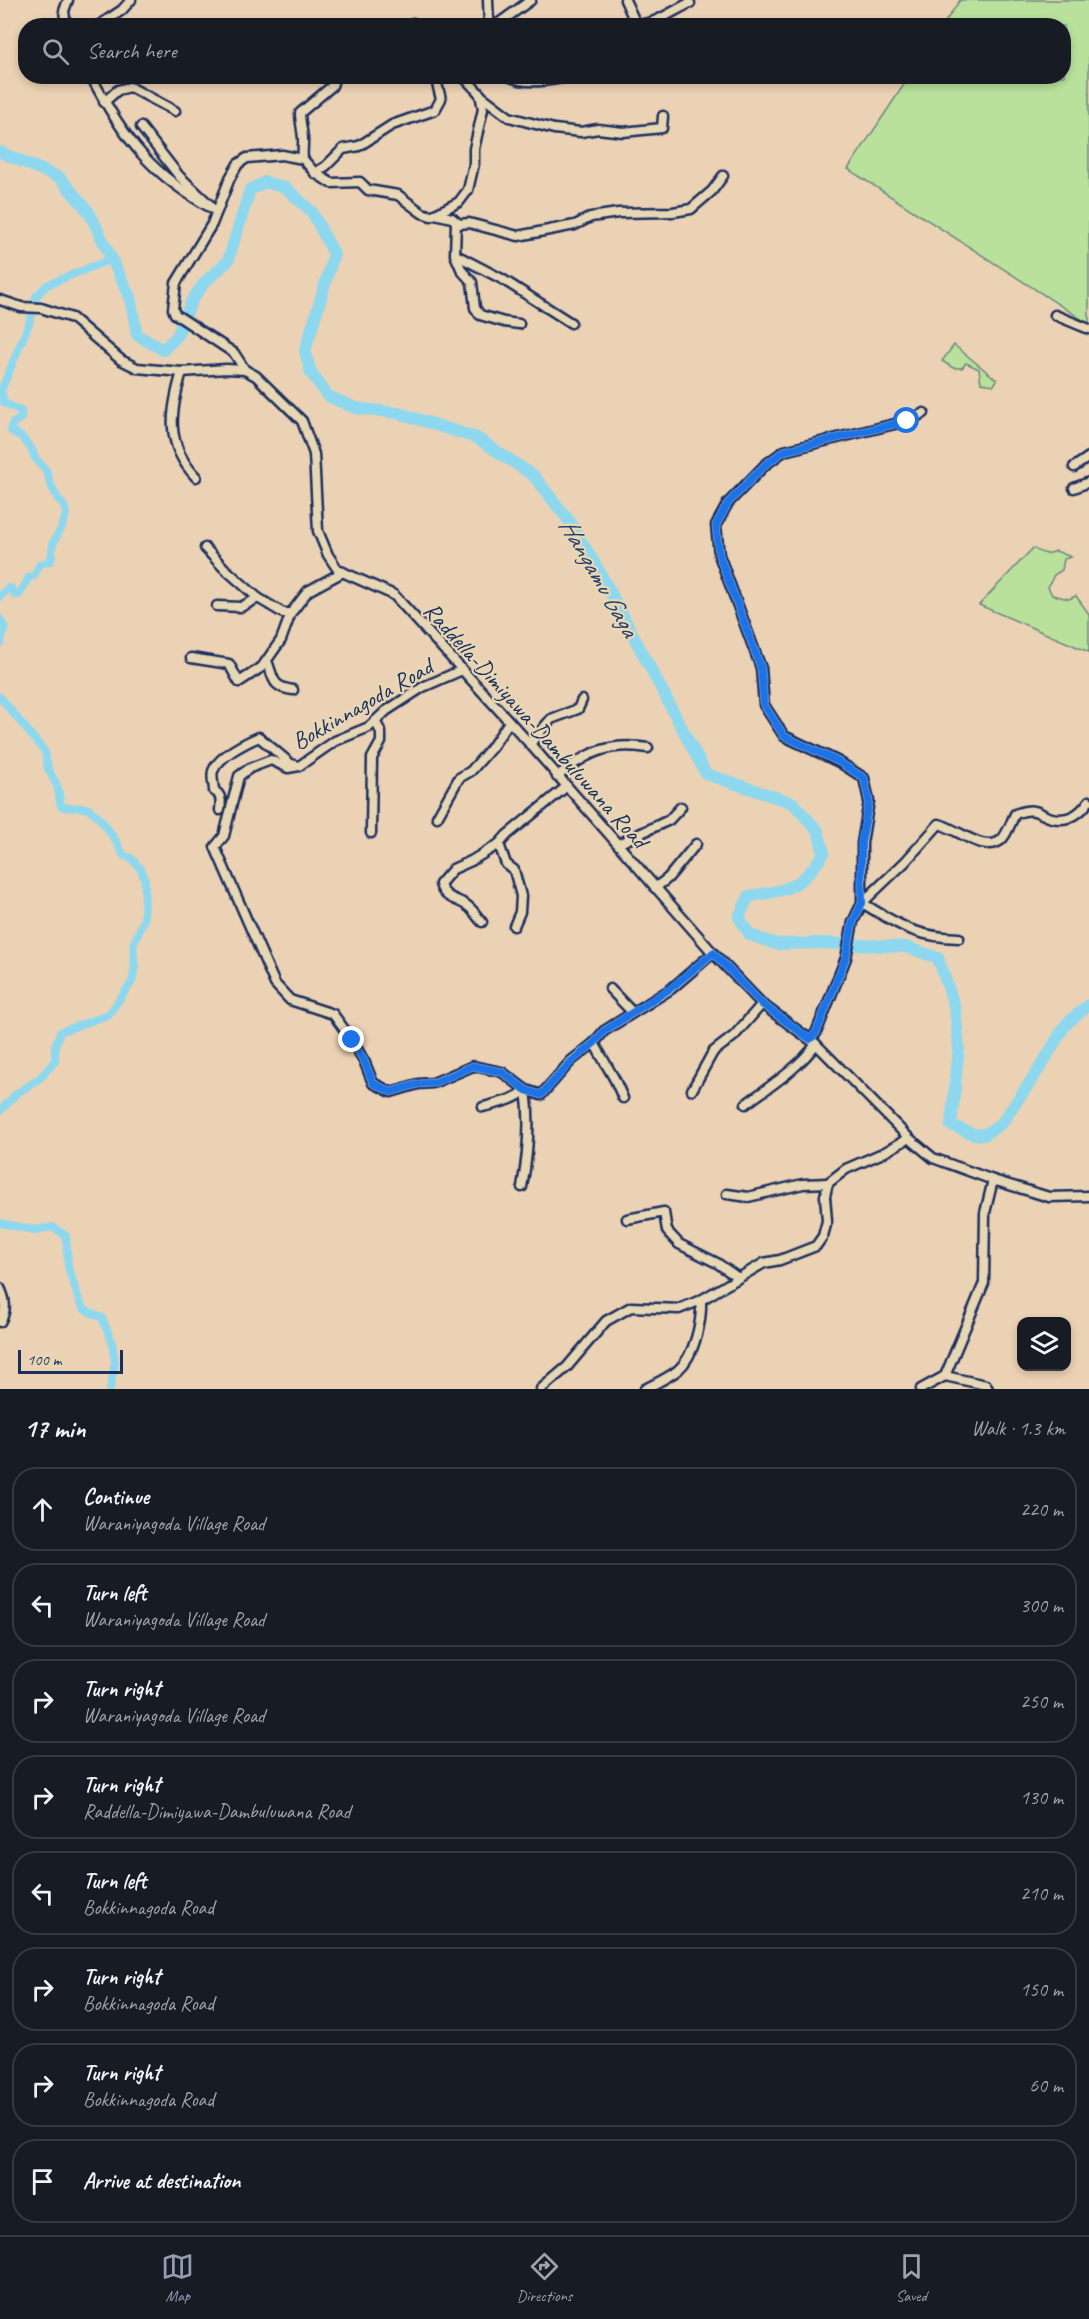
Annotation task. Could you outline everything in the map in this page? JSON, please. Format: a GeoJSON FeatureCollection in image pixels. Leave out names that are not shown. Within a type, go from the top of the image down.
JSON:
{"type":"FeatureCollection","features":[{"type":"Feature","properties":{"kind":"street"},"geometry":{"type":"LineString","coordinates":[[65,18],[64,11],[68,0]]}},
{"type":"Feature","properties":{"kind":"street"},"geometry":{"type":"LineString","coordinates":[[110,18],[131,0]]}},
{"type":"Feature","properties":{"kind":"street"},"geometry":{"type":"LineString","coordinates":[[487,18],[488,0]]}},
{"type":"Feature","properties":{"kind":"street"},"geometry":{"type":"LineString","coordinates":[[506,18],[531,0]]}},
{"type":"Feature","properties":{"kind":"street"},"geometry":{"type":"LineString","coordinates":[[625,0],[634,18]]}},
{"type":"Feature","properties":{"kind":"street"},"geometry":{"type":"LineString","coordinates":[[660,18],[690,3]]}},
{"type":"Feature","properties":{"kind":"street"},"geometry":{"type":"LineString","coordinates":[[96,84],[124,135],[147,162],[190,197],[217,211]]}},
{"type":"Feature","properties":{"kind":"street"},"geometry":{"type":"LineString","coordinates":[[333,84],[300,113],[303,159],[315,173],[331,183],[360,182],[368,190],[398,195],[422,213],[431,216],[459,202],[468,190],[483,109],[480,94]]}},
{"type":"Feature","properties":{"kind":"street"},"geometry":{"type":"LineString","coordinates":[[315,173],[326,166],[343,149],[359,146],[392,125],[435,110],[441,99],[437,84]]}},
{"type":"Feature","properties":{"kind":"street"},"geometry":{"type":"LineString","coordinates":[[471,84],[510,117],[554,129],[581,132],[598,129],[623,132],[662,128],[663,116]]}},
{"type":"Feature","properties":{"kind":"street"},"geometry":{"type":"LineString","coordinates":[[104,102],[118,90],[130,87],[175,111]]}},
{"type":"Feature","properties":{"kind":"street"},"geometry":{"type":"LineString","coordinates":[[141,127],[179,176],[217,211]]}},
{"type":"Feature","properties":{"kind":"street"},"geometry":{"type":"LineString","coordinates":[[217,211],[230,178],[238,164],[247,158],[282,155],[303,159]]}},
{"type":"Feature","properties":{"kind":"street"},"geometry":{"type":"LineString","coordinates":[[435,214],[459,224],[469,223],[518,236],[575,225],[591,217],[618,213],[674,212],[691,209],[712,191],[723,176]]}},
{"type":"Feature","properties":{"kind":"street","name":"Raddella-Dimiyawa-Dambuluwana Road"},"geometry":{"type":"LineString","coordinates":[[217,211],[212,224],[176,284],[172,309],[175,314],[234,353],[245,370],[264,382],[302,421],[314,454],[318,531],[328,555],[338,570],[394,595],[530,744],[713,953],[762,1004],[813,1042],[909,1138],[933,1158],[993,1180],[1049,1197],[1089,1196]]}},
{"type":"Feature","properties":{"kind":"street"},"geometry":{"type":"LineString","coordinates":[[456,222],[456,255],[462,271],[472,282],[475,308],[480,315],[519,324]]}},
{"type":"Feature","properties":{"kind":"street"},"geometry":{"type":"LineString","coordinates":[[456,255],[502,279],[572,323]]}},
{"type":"Feature","properties":{"kind":"street"},"geometry":{"type":"LineString","coordinates":[[0,300],[21,307],[41,308],[72,318],[121,360],[137,368],[182,372],[245,370]]}},
{"type":"Feature","properties":{"kind":"street"},"geometry":{"type":"LineString","coordinates":[[1055,315],[1089,329]]}},
{"type":"Feature","properties":{"kind":"street"},"geometry":{"type":"LineString","coordinates":[[182,372],[174,405],[174,441],[187,467],[196,477]]}},
{"type":"Feature","properties":{"kind":"street"},"geometry":{"type":"LineString","coordinates":[[862,903],[861,843],[869,801],[864,778],[839,762],[784,736],[764,705],[761,668],[719,555],[716,525],[728,503],[765,465],[784,451],[907,421],[924,413]]}},
{"type":"Feature","properties":{"kind":"street"},"geometry":{"type":"LineString","coordinates":[[1074,467],[1089,457]]}},
{"type":"Feature","properties":{"kind":"street"},"geometry":{"type":"LineString","coordinates":[[1074,488],[1089,482]]}},
{"type":"Feature","properties":{"kind":"street"},"geometry":{"type":"LineString","coordinates":[[205,548],[258,598],[283,613],[291,613]]}},
{"type":"Feature","properties":{"kind":"street"},"geometry":{"type":"LineString","coordinates":[[191,658],[229,664],[238,682],[262,667],[267,661],[282,640],[291,613],[308,591],[343,572]]}},
{"type":"Feature","properties":{"kind":"street"},"geometry":{"type":"LineString","coordinates":[[217,606],[241,607],[258,598]]}},
{"type":"Feature","properties":{"kind":"street"},"geometry":{"type":"LineString","coordinates":[[267,661],[275,683],[279,687],[293,690]]}},
{"type":"Feature","properties":{"kind":"street","name":"Bokkinnagoda Road"},"geometry":{"type":"LineString","coordinates":[[462,670],[423,687],[386,711],[369,727],[335,741],[298,766],[288,768],[271,760],[250,768],[239,776],[224,836],[215,847],[275,984],[290,1000],[333,1014],[352,1040],[373,1083],[391,1092],[418,1084],[434,1083],[473,1066],[502,1072],[526,1090]]}},
{"type":"Feature","properties":{"kind":"street"},"geometry":{"type":"LineString","coordinates":[[530,744],[550,719],[578,709],[582,700]]}},
{"type":"Feature","properties":{"kind":"street"},"geometry":{"type":"LineString","coordinates":[[371,832],[372,759],[381,742],[381,732],[375,721]]}},
{"type":"Feature","properties":{"kind":"street"},"geometry":{"type":"LineString","coordinates":[[437,817],[459,778],[471,771],[492,747],[509,722]]}},
{"type":"Feature","properties":{"kind":"street"},"geometry":{"type":"LineString","coordinates":[[220,810],[221,801],[214,790],[213,772],[220,761],[246,742],[259,738],[291,764],[298,766]]}},
{"type":"Feature","properties":{"kind":"street"},"geometry":{"type":"LineString","coordinates":[[557,777],[576,761],[597,752],[626,745],[648,748]]}},
{"type":"Feature","properties":{"kind":"street"},"geometry":{"type":"LineString","coordinates":[[482,922],[469,907],[446,896],[440,884],[453,869],[500,844],[507,835],[566,787]]}},
{"type":"Feature","properties":{"kind":"street"},"geometry":{"type":"LineString","coordinates":[[746,1104],[807,1056],[846,957],[853,922],[862,903],[905,862],[939,824],[949,826],[975,841],[992,844],[1002,839],[1015,814],[1034,810],[1052,818],[1069,818],[1081,813],[1089,801]]}},
{"type":"Feature","properties":{"kind":"street"},"geometry":{"type":"LineString","coordinates":[[618,844],[669,820],[681,807]]}},
{"type":"Feature","properties":{"kind":"street"},"geometry":{"type":"LineString","coordinates":[[500,844],[506,864],[514,870],[521,896],[520,912],[514,926]]}},
{"type":"Feature","properties":{"kind":"street"},"geometry":{"type":"LineString","coordinates":[[655,888],[668,878],[696,844]]}},
{"type":"Feature","properties":{"kind":"street"},"geometry":{"type":"LineString","coordinates":[[862,903],[910,931],[937,938],[959,938]]}},
{"type":"Feature","properties":{"kind":"street"},"geometry":{"type":"LineString","coordinates":[[526,1090],[541,1095],[604,1031],[671,988],[713,953]]}},
{"type":"Feature","properties":{"kind":"street"},"geometry":{"type":"LineString","coordinates":[[610,989],[632,1012]]}},
{"type":"Feature","properties":{"kind":"street"},"geometry":{"type":"LineString","coordinates":[[693,1090],[713,1052],[734,1036],[762,1004]]}},
{"type":"Feature","properties":{"kind":"street"},"geometry":{"type":"LineString","coordinates":[[594,1043],[623,1098]]}},
{"type":"Feature","properties":{"kind":"street"},"geometry":{"type":"LineString","coordinates":[[483,1107],[504,1102],[519,1096],[526,1090]]}},
{"type":"Feature","properties":{"kind":"street"},"geometry":{"type":"LineString","coordinates":[[522,1187],[528,1154],[529,1108],[526,1090]]}},
{"type":"Feature","properties":{"kind":"street"},"geometry":{"type":"LineString","coordinates":[[727,1194],[748,1197],[803,1184],[828,1183],[846,1169],[885,1152],[909,1138]]}},
{"type":"Feature","properties":{"kind":"street"},"geometry":{"type":"LineString","coordinates":[[921,1389],[945,1376],[984,1283],[985,1212],[993,1180]]}},
{"type":"Feature","properties":{"kind":"street"},"geometry":{"type":"LineString","coordinates":[[542,1389],[567,1367],[606,1321],[622,1311],[631,1307],[679,1309],[701,1300],[764,1263],[780,1260],[816,1246],[823,1236],[827,1221],[825,1196],[828,1183]]}},
{"type":"Feature","properties":{"kind":"street"},"geometry":{"type":"LineString","coordinates":[[627,1219],[664,1212],[667,1231],[678,1244],[717,1263],[737,1277]]}},
{"type":"Feature","properties":{"kind":"street"},"geometry":{"type":"LineString","coordinates":[[0,1288],[4,1296],[5,1310],[0,1322]]}},
{"type":"Feature","properties":{"kind":"street"},"geometry":{"type":"LineString","coordinates":[[645,1389],[680,1368],[692,1347],[702,1316],[701,1300]]}},
{"type":"Feature","properties":{"kind":"street"},"geometry":{"type":"LineString","coordinates":[[945,1376],[986,1384],[988,1389]]}},
{"type":"Feature","properties":{"kind":"green space"},"geometry":{"type":"Polygon","coordinates":[[[960,0],[1089,0],[1089,324],[848,169],[904,84],[1071,84],[1071,18],[948,18],[960,0]]]}},
{"type":"Feature","properties":{"kind":"green space"},"geometry":{"type":"Polygon","coordinates":[[[954,345],[997,380],[994,385],[981,383],[979,369],[966,363],[962,368],[953,368],[942,361],[954,345]]]}},
{"type":"Feature","properties":{"kind":"green space"},"geometry":{"type":"Polygon","coordinates":[[[1033,548],[1039,552],[1056,551],[1071,557],[1064,559],[1062,570],[1054,575],[1048,587],[1052,595],[1069,599],[1076,596],[1089,614],[1089,652],[979,605],[1033,548]]]}},
{"type":"Feature","properties":{"kind":"waterway","name":"Hangamu Gaga"},"geometry":{"type":"LineString","coordinates":[[0,152],[60,178],[89,212],[130,297],[137,335],[163,350],[177,336],[192,300],[205,282],[228,261],[250,190],[265,182],[286,188],[312,212],[334,254],[305,351],[311,373],[328,396],[355,408],[398,413],[477,438],[534,476],[570,522],[602,576],[706,774],[793,803],[818,831],[824,853],[808,874],[784,889],[749,896],[739,917],[750,935],[776,944],[823,943],[906,947],[938,958],[955,1008],[959,1048],[951,1125],[973,1134],[984,1135],[1002,1123],[1041,1066],[1066,1024],[1089,1005]]}},
{"type":"Feature","properties":{"kind":"waterway"},"geometry":{"type":"LineString","coordinates":[[0,597],[8,588],[12,589],[15,595],[20,594],[29,577],[34,576],[40,564],[51,561],[53,543],[66,514],[46,470],[35,458],[22,437],[11,431],[12,424],[21,418],[21,411],[4,403],[1,391],[30,321],[36,296],[47,285],[111,259]]}},
{"type":"Feature","properties":{"kind":"waterway"},"geometry":{"type":"LineString","coordinates":[[0,619],[5,629],[0,644]]}},
{"type":"Feature","properties":{"kind":"waterway"},"geometry":{"type":"LineString","coordinates":[[0,697],[45,752],[48,769],[57,785],[61,806],[85,808],[96,815],[124,856],[131,858],[141,869],[145,881],[144,919],[133,945],[135,967],[132,982],[108,1015],[60,1032],[55,1046],[55,1061],[40,1078],[16,1094],[0,1111]]}},
{"type":"Feature","properties":{"kind":"waterway"},"geometry":{"type":"LineString","coordinates":[[0,1223],[34,1230],[53,1227],[66,1236],[68,1267],[80,1303],[84,1309],[102,1318],[112,1342],[115,1363],[110,1389]]}},
{"type":"Feature","properties":{"kind":"route"},"geometry":{"type":"LineString","coordinates":[[352,1040],[373,1083],[391,1092],[418,1084],[442,1081],[473,1066],[502,1072],[526,1090],[541,1095],[604,1031],[671,988],[713,953],[762,1004],[810,1039],[816,1033],[846,957],[853,922],[862,903],[861,843],[869,801],[864,778],[839,762],[784,736],[764,705],[761,668],[719,555],[716,525],[728,503],[765,465],[784,451],[907,421]]}}]}
